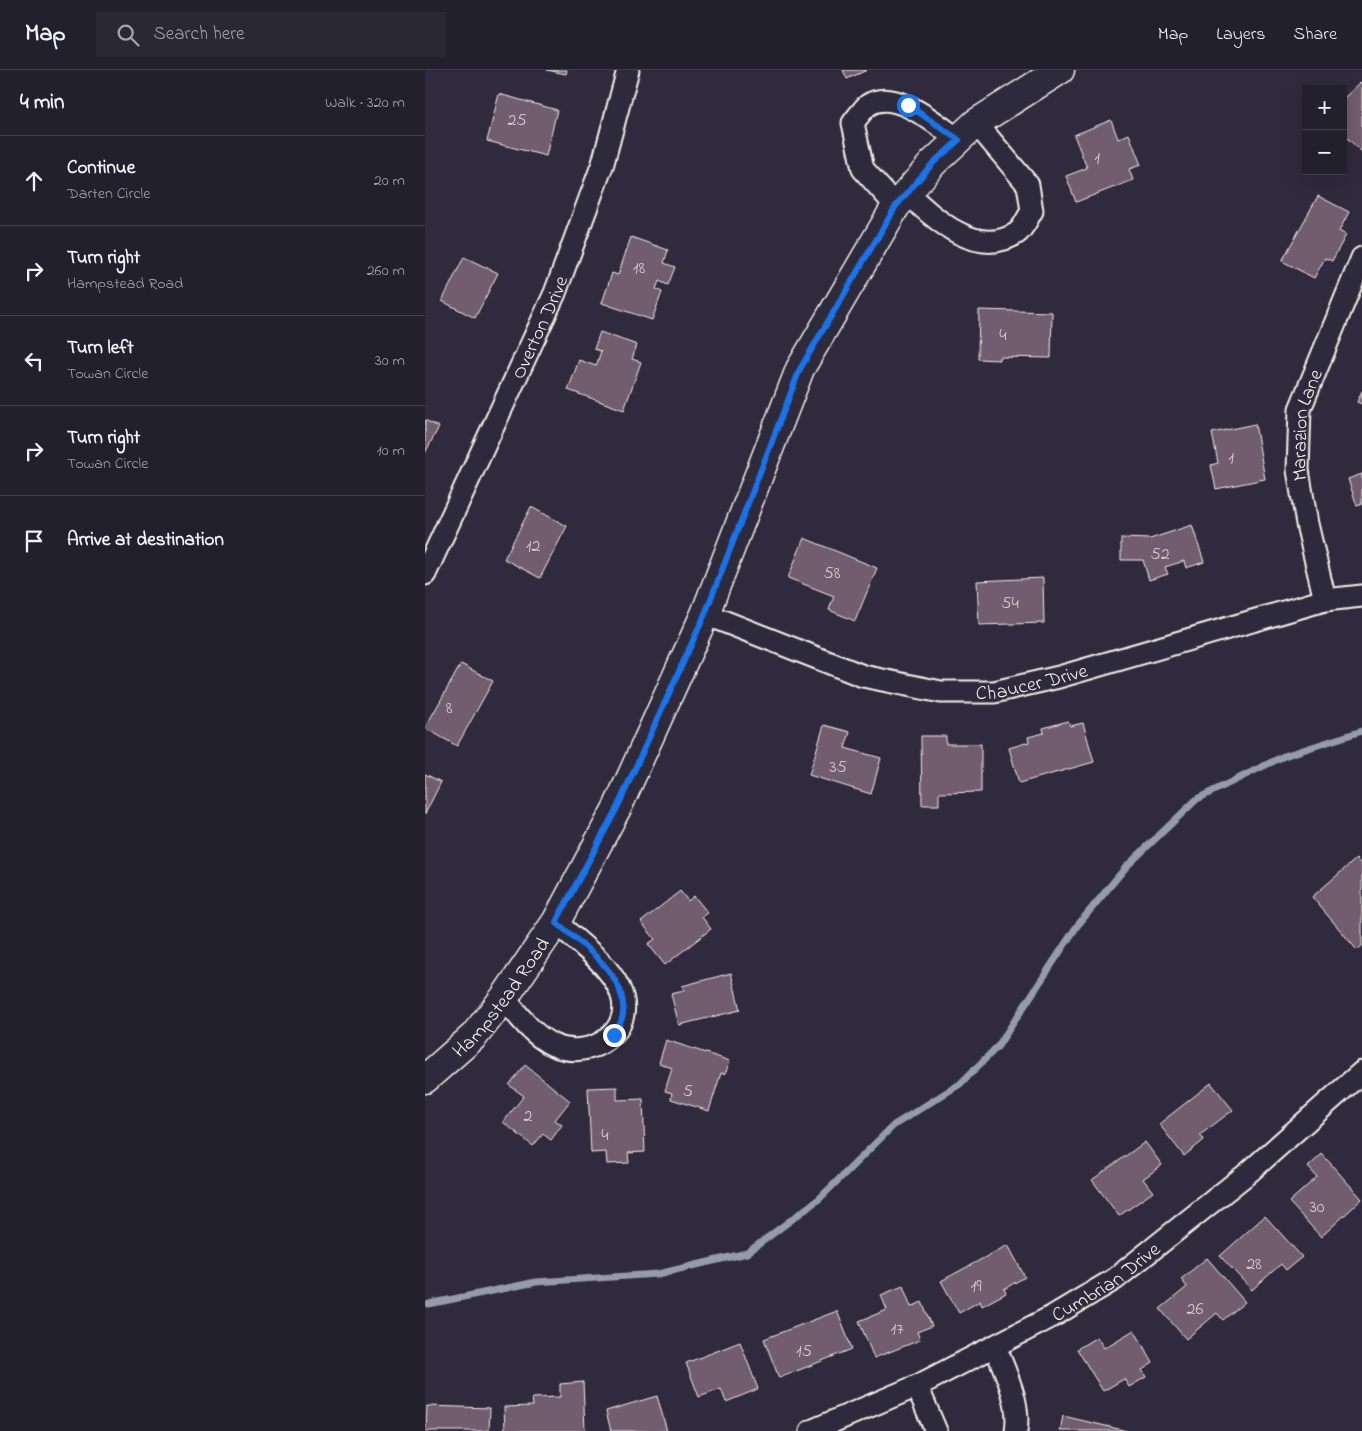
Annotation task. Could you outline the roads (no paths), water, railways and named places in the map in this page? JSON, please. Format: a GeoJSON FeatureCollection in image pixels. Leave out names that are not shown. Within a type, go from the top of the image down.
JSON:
{"type":"FeatureCollection","features":[{"type":"Feature","properties":{"kind":"street","name":"Overton Drive"},"geometry":{"type":"LineString","coordinates":[[425,574],[555,294],[603,163],[628,70]]}},
{"type":"Feature","properties":{"kind":"street","name":"Hampstead Road"},"geometry":{"type":"LineString","coordinates":[[425,1079],[474,1036],[504,998],[556,922],[618,806],[705,614],[800,369],[901,200],[933,163],[968,131],[1060,70]]}},
{"type":"Feature","properties":{"kind":"street"},"geometry":{"type":"LineString","coordinates":[[886,99],[908,105],[968,131],[1028,185],[1032,211],[1018,233],[991,243],[962,236],[933,217],[901,200],[863,168],[853,123],[869,105],[886,99]]}},
{"type":"Feature","properties":{"kind":"street","name":"Marazion Lane"},"geometry":{"type":"LineString","coordinates":[[1325,600],[1307,524],[1298,470],[1300,408],[1362,258]]}},
{"type":"Feature","properties":{"kind":"street","name":"Chaucer Drive"},"geometry":{"type":"LineString","coordinates":[[705,614],[863,676],[941,692],[994,692],[1059,677],[1325,600],[1362,596]]}},
{"type":"Feature","properties":{"kind":"street"},"geometry":{"type":"LineString","coordinates":[[504,998],[530,1029],[554,1045],[574,1050],[594,1048],[614,1035],[623,1014],[620,990],[608,970],[556,922]]}},
{"type":"Feature","properties":{"kind":"street","name":"Cumbrian Drive"},"geometry":{"type":"LineString","coordinates":[[811,1431],[917,1386],[1053,1316],[1115,1279],[1248,1174],[1362,1072]]}},
{"type":"Feature","properties":{"kind":"street"},"geometry":{"type":"LineString","coordinates":[[995,1346],[1014,1397],[1017,1420],[1015,1431]]}},
{"type":"Feature","properties":{"kind":"street"},"geometry":{"type":"LineString","coordinates":[[917,1386],[936,1431]]}},
{"type":"Feature","properties":{"kind":"waterway"},"geometry":{"type":"LineString","coordinates":[[429,1304],[536,1282],[658,1274],[747,1253],[819,1199],[894,1125],[960,1084],[998,1046],[1077,926],[1126,867],[1197,799],[1284,756],[1362,731]]}}]}
